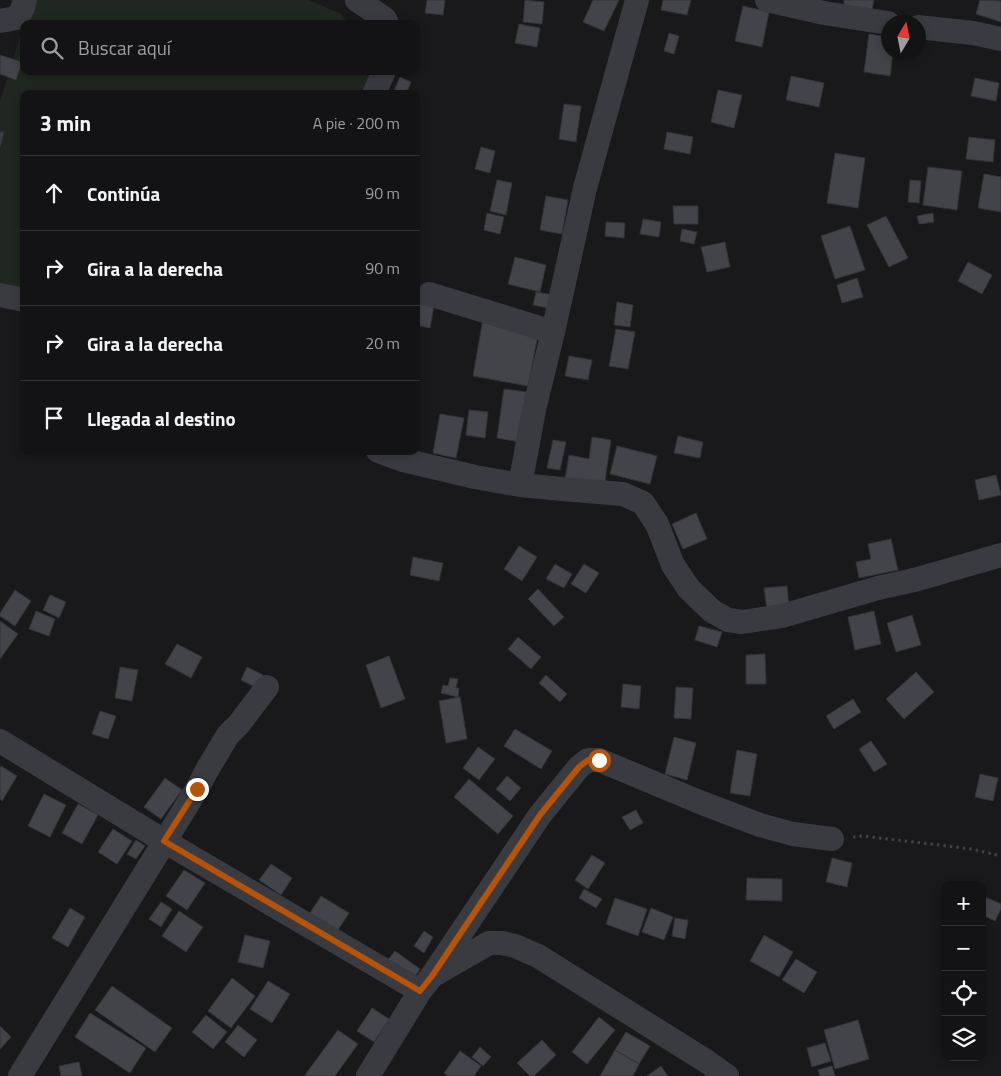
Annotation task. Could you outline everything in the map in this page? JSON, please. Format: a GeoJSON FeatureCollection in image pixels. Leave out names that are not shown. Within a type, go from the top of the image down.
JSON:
{"type":"FeatureCollection","features":[{"type":"Feature","properties":{"kind":"street"},"geometry":{"type":"LineString","coordinates":[[0,21],[17,18],[25,0]]}},
{"type":"Feature","properties":{"kind":"street"},"geometry":{"type":"LineString","coordinates":[[357,0],[385,20]]}},
{"type":"Feature","properties":{"kind":"street"},"geometry":{"type":"LineString","coordinates":[[520,485],[534,410],[585,188],[637,0]]}},
{"type":"Feature","properties":{"kind":"street"},"geometry":{"type":"LineString","coordinates":[[767,0],[824,13],[881,22]]}},
{"type":"Feature","properties":{"kind":"street"},"geometry":{"type":"LineString","coordinates":[[926,27],[973,33],[1001,39]]}},
{"type":"Feature","properties":{"kind":"street"},"geometry":{"type":"LineString","coordinates":[[376,90],[382,75]]}},
{"type":"Feature","properties":{"kind":"street"},"geometry":{"type":"LineString","coordinates":[[429,294],[553,332]]}},
{"type":"Feature","properties":{"kind":"street"},"geometry":{"type":"LineString","coordinates":[[0,295],[20,299]]}},
{"type":"Feature","properties":{"kind":"street"},"geometry":{"type":"LineString","coordinates":[[390,455],[475,477],[520,485],[623,494],[643,504],[657,524],[673,565],[689,589],[712,611],[728,620],[742,622],[782,616],[1001,555]]}},
{"type":"Feature","properties":{"kind":"street"},"geometry":{"type":"LineString","coordinates":[[20,1076],[197,789],[206,770],[228,735],[239,724],[267,687]]}},
{"type":"Feature","properties":{"kind":"street"},"geometry":{"type":"LineString","coordinates":[[0,741],[164,841],[426,983]]}},
{"type":"Feature","properties":{"kind":"street"},"geometry":{"type":"LineString","coordinates":[[368,1076],[426,983],[540,815],[579,767],[588,760],[599,760],[760,825],[793,834],[832,839]]}},
{"type":"Feature","properties":{"kind":"street"},"geometry":{"type":"LineString","coordinates":[[426,983],[489,943],[515,946],[538,956],[727,1076]]}},
{"type":"Feature","properties":{"kind":"path"},"geometry":{"type":"LineString","coordinates":[[832,839],[863,836],[972,849],[1001,856]]}},
{"type":"Feature","properties":{"kind":"shaded area"},"geometry":{"type":"Polygon","coordinates":[[[31,0],[309,0],[341,14],[346,20],[25,20],[31,0]]]}},
{"type":"Feature","properties":{"kind":"shaded area"},"geometry":{"type":"Polygon","coordinates":[[[20,36],[20,75],[374,75],[368,90],[20,90],[20,294],[0,290],[0,102],[20,36]]]}},
{"type":"Feature","properties":{"kind":"building"},"geometry":{"type":"Polygon","coordinates":[[[427,0],[445,0],[443,15],[425,13],[427,0]]]}},
{"type":"Feature","properties":{"kind":"building"},"geometry":{"type":"Polygon","coordinates":[[[525,0],[544,2],[542,24],[523,22],[525,0]]]}},
{"type":"Feature","properties":{"kind":"building"},"geometry":{"type":"Polygon","coordinates":[[[593,0],[619,0],[604,31],[583,22],[593,0]]]}},
{"type":"Feature","properties":{"kind":"building"},"geometry":{"type":"Polygon","coordinates":[[[663,0],[691,0],[687,15],[661,10],[663,0]]]}},
{"type":"Feature","properties":{"kind":"building"},"geometry":{"type":"Polygon","coordinates":[[[844,0],[874,0],[872,9],[844,5],[844,0]]]}},
{"type":"Feature","properties":{"kind":"building"},"geometry":{"type":"Polygon","coordinates":[[[980,0],[1001,1],[1001,22],[976,14],[980,0]]]}},
{"type":"Feature","properties":{"kind":"building"},"geometry":{"type":"Polygon","coordinates":[[[743,6],[769,12],[762,47],[735,41],[743,6]]]}},
{"type":"Feature","properties":{"kind":"building"},"geometry":{"type":"Polygon","coordinates":[[[519,24],[540,28],[537,47],[515,43],[519,24]]]}},
{"type":"Feature","properties":{"kind":"building"},"geometry":{"type":"Polygon","coordinates":[[[669,33],[679,36],[674,54],[664,51],[669,33]]]}},
{"type":"Feature","properties":{"kind":"building"},"geometry":{"type":"Polygon","coordinates":[[[869,34],[881,36],[881,60],[892,60],[890,76],[864,72],[869,34]]]}},
{"type":"Feature","properties":{"kind":"building"},"geometry":{"type":"Polygon","coordinates":[[[0,55],[20,61],[16,80],[0,74],[0,55]]]}},
{"type":"Feature","properties":{"kind":"building"},"geometry":{"type":"Polygon","coordinates":[[[791,76],[824,83],[819,107],[786,100],[791,76]]]}},
{"type":"Feature","properties":{"kind":"building"},"geometry":{"type":"Polygon","coordinates":[[[400,77],[411,82],[408,90],[394,90],[400,77]]]}},
{"type":"Feature","properties":{"kind":"building"},"geometry":{"type":"Polygon","coordinates":[[[975,78],[999,83],[996,101],[971,96],[975,78]]]}},
{"type":"Feature","properties":{"kind":"building"},"geometry":{"type":"Polygon","coordinates":[[[718,90],[742,95],[734,128],[711,122],[718,90]]]}},
{"type":"Feature","properties":{"kind":"building"},"geometry":{"type":"Polygon","coordinates":[[[564,104],[581,106],[576,142],[559,139],[564,104]]]}},
{"type":"Feature","properties":{"kind":"building"},"geometry":{"type":"Polygon","coordinates":[[[0,132],[4,132],[0,147],[0,132]]]}},
{"type":"Feature","properties":{"kind":"building"},"geometry":{"type":"Polygon","coordinates":[[[667,132],[693,137],[690,154],[664,149],[667,132]]]}},
{"type":"Feature","properties":{"kind":"building"},"geometry":{"type":"Polygon","coordinates":[[[969,137],[995,140],[993,162],[966,159],[969,137]]]}},
{"type":"Feature","properties":{"kind":"building"},"geometry":{"type":"Polygon","coordinates":[[[481,147],[495,151],[490,173],[475,169],[481,147]]]}},
{"type":"Feature","properties":{"kind":"building"},"geometry":{"type":"Polygon","coordinates":[[[835,153],[865,158],[858,208],[827,203],[835,153]]]}},
{"type":"Feature","properties":{"kind":"building"},"geometry":{"type":"Polygon","coordinates":[[[928,167],[962,171],[957,210],[923,205],[928,167]]]}},
{"type":"Feature","properties":{"kind":"building"},"geometry":{"type":"Polygon","coordinates":[[[984,174],[1001,177],[1001,212],[978,208],[984,174]]]}},
{"type":"Feature","properties":{"kind":"building"},"geometry":{"type":"Polygon","coordinates":[[[497,180],[512,183],[506,215],[490,211],[497,180]]]}},
{"type":"Feature","properties":{"kind":"building"},"geometry":{"type":"Polygon","coordinates":[[[910,180],[921,181],[919,203],[908,202],[910,180]]]}},
{"type":"Feature","properties":{"kind":"building"},"geometry":{"type":"Polygon","coordinates":[[[546,196],[568,200],[562,234],[540,230],[546,196]]]}},
{"type":"Feature","properties":{"kind":"building"},"geometry":{"type":"Polygon","coordinates":[[[673,206],[698,206],[698,224],[674,224],[673,206]]]}},
{"type":"Feature","properties":{"kind":"building"},"geometry":{"type":"Polygon","coordinates":[[[487,213],[504,217],[500,234],[484,230],[487,213]]]}},
{"type":"Feature","properties":{"kind":"building"},"geometry":{"type":"Polygon","coordinates":[[[933,213],[934,222],[919,224],[917,216],[933,213]]]}},
{"type":"Feature","properties":{"kind":"building"},"geometry":{"type":"Polygon","coordinates":[[[886,216],[908,258],[889,267],[867,225],[886,216]]]}},
{"type":"Feature","properties":{"kind":"building"},"geometry":{"type":"Polygon","coordinates":[[[643,219],[661,222],[659,237],[640,234],[643,219]]]}},
{"type":"Feature","properties":{"kind":"building"},"geometry":{"type":"Polygon","coordinates":[[[606,222],[625,223],[624,238],[605,236],[606,222]]]}},
{"type":"Feature","properties":{"kind":"building"},"geometry":{"type":"Polygon","coordinates":[[[850,226],[865,270],[835,279],[821,236],[850,226]]]}},
{"type":"Feature","properties":{"kind":"building"},"geometry":{"type":"Polygon","coordinates":[[[682,229],[697,232],[694,244],[680,241],[682,229]]]}},
{"type":"Feature","properties":{"kind":"building"},"geometry":{"type":"Polygon","coordinates":[[[725,242],[730,267],[707,272],[701,247],[725,242]]]}},
{"type":"Feature","properties":{"kind":"building"},"geometry":{"type":"Polygon","coordinates":[[[515,257],[546,265],[540,292],[508,284],[515,257]]]}},
{"type":"Feature","properties":{"kind":"building"},"geometry":{"type":"Polygon","coordinates":[[[968,262],[992,275],[982,294],[958,281],[968,262]]]}},
{"type":"Feature","properties":{"kind":"building"},"geometry":{"type":"Polygon","coordinates":[[[857,278],[863,297],[842,303],[837,285],[857,278]]]}},
{"type":"Feature","properties":{"kind":"building"},"geometry":{"type":"Polygon","coordinates":[[[536,292],[554,295],[552,309],[533,305],[536,292]]]}},
{"type":"Feature","properties":{"kind":"building"},"geometry":{"type":"Polygon","coordinates":[[[420,297],[435,300],[430,328],[420,326],[420,297]]]}},
{"type":"Feature","properties":{"kind":"building"},"geometry":{"type":"Polygon","coordinates":[[[617,302],[633,305],[630,327],[614,325],[617,302]]]}},
{"type":"Feature","properties":{"kind":"building"},"geometry":{"type":"Polygon","coordinates":[[[483,319],[539,329],[528,386],[473,376],[483,319]]]}},
{"type":"Feature","properties":{"kind":"building"},"geometry":{"type":"Polygon","coordinates":[[[616,329],[635,332],[628,369],[609,366],[616,329]]]}},
{"type":"Feature","properties":{"kind":"building"},"geometry":{"type":"Polygon","coordinates":[[[569,356],[592,360],[588,380],[565,376],[569,356]]]}},
{"type":"Feature","properties":{"kind":"building"},"geometry":{"type":"Polygon","coordinates":[[[504,389],[527,392],[520,442],[497,438],[504,389]]]}},
{"type":"Feature","properties":{"kind":"building"},"geometry":{"type":"Polygon","coordinates":[[[469,410],[488,412],[485,438],[466,435],[469,410]]]}},
{"type":"Feature","properties":{"kind":"building"},"geometry":{"type":"Polygon","coordinates":[[[440,414],[464,418],[456,458],[433,453],[440,414]]]}},
{"type":"Feature","properties":{"kind":"building"},"geometry":{"type":"Polygon","coordinates":[[[678,436],[703,442],[700,458],[674,453],[678,436]]]}},
{"type":"Feature","properties":{"kind":"building"},"geometry":{"type":"Polygon","coordinates":[[[592,437],[611,440],[604,487],[565,480],[569,455],[589,459],[592,437]]]}},
{"type":"Feature","properties":{"kind":"building"},"geometry":{"type":"Polygon","coordinates":[[[553,440],[566,442],[560,470],[547,468],[553,440]]]}},
{"type":"Feature","properties":{"kind":"building"},"geometry":{"type":"Polygon","coordinates":[[[617,446],[657,456],[650,484],[610,474],[617,446]]]}},
{"type":"Feature","properties":{"kind":"building"},"geometry":{"type":"Polygon","coordinates":[[[996,475],[1001,495],[979,500],[975,480],[996,475]]]}},
{"type":"Feature","properties":{"kind":"building"},"geometry":{"type":"Polygon","coordinates":[[[696,513],[707,539],[683,549],[672,524],[696,513]]]}},
{"type":"Feature","properties":{"kind":"building"},"geometry":{"type":"Polygon","coordinates":[[[891,539],[898,570],[859,578],[856,562],[871,559],[868,544],[891,539]]]}},
{"type":"Feature","properties":{"kind":"building"},"geometry":{"type":"Polygon","coordinates":[[[519,546],[537,557],[522,581],[504,569],[519,546]]]}},
{"type":"Feature","properties":{"kind":"building"},"geometry":{"type":"Polygon","coordinates":[[[413,557],[443,563],[439,581],[410,575],[413,557]]]}},
{"type":"Feature","properties":{"kind":"building"},"geometry":{"type":"Polygon","coordinates":[[[555,564],[572,574],[564,588],[546,579],[555,564]]]}},
{"type":"Feature","properties":{"kind":"building"},"geometry":{"type":"Polygon","coordinates":[[[584,564],[599,573],[586,593],[571,584],[584,564]]]}},
{"type":"Feature","properties":{"kind":"building"},"geometry":{"type":"Polygon","coordinates":[[[787,586],[789,608],[767,610],[764,588],[787,586]]]}},
{"type":"Feature","properties":{"kind":"building"},"geometry":{"type":"Polygon","coordinates":[[[538,589],[564,617],[554,626],[528,599],[538,589]]]}},
{"type":"Feature","properties":{"kind":"building"},"geometry":{"type":"Polygon","coordinates":[[[15,590],[31,601],[15,626],[0,616],[0,613],[15,590]]]}},
{"type":"Feature","properties":{"kind":"building"},"geometry":{"type":"Polygon","coordinates":[[[50,595],[66,602],[59,618],[43,610],[50,595]]]}},
{"type":"Feature","properties":{"kind":"building"},"geometry":{"type":"Polygon","coordinates":[[[36,611],[55,619],[49,636],[29,629],[36,611]]]}},
{"type":"Feature","properties":{"kind":"building"},"geometry":{"type":"Polygon","coordinates":[[[874,611],[881,644],[855,650],[848,617],[874,611]]]}},
{"type":"Feature","properties":{"kind":"building"},"geometry":{"type":"Polygon","coordinates":[[[912,615],[921,645],[896,652],[887,623],[912,615]]]}},
{"type":"Feature","properties":{"kind":"building"},"geometry":{"type":"Polygon","coordinates":[[[0,621],[18,634],[0,659],[0,621]]]}},
{"type":"Feature","properties":{"kind":"building"},"geometry":{"type":"Polygon","coordinates":[[[699,626],[722,632],[717,647],[695,640],[699,626]]]}},
{"type":"Feature","properties":{"kind":"building"},"geometry":{"type":"Polygon","coordinates":[[[518,637],[541,657],[531,669],[508,649],[518,637]]]}},
{"type":"Feature","properties":{"kind":"building"},"geometry":{"type":"Polygon","coordinates":[[[177,644],[202,657],[191,678],[165,664],[177,644]]]}},
{"type":"Feature","properties":{"kind":"building"},"geometry":{"type":"Polygon","coordinates":[[[765,654],[766,684],[746,684],[746,655],[765,654]]]}},
{"type":"Feature","properties":{"kind":"building"},"geometry":{"type":"Polygon","coordinates":[[[389,656],[405,699],[381,708],[366,665],[389,656]]]}},
{"type":"Feature","properties":{"kind":"building"},"geometry":{"type":"Polygon","coordinates":[[[120,667],[138,670],[132,701],[115,698],[120,667]]]}},
{"type":"Feature","properties":{"kind":"building"},"geometry":{"type":"Polygon","coordinates":[[[247,667],[263,675],[257,688],[241,680],[247,667]]]}},
{"type":"Feature","properties":{"kind":"building"},"geometry":{"type":"Polygon","coordinates":[[[916,672],[934,692],[904,719],[886,699],[916,672]]]}},
{"type":"Feature","properties":{"kind":"building"},"geometry":{"type":"Polygon","coordinates":[[[546,675],[567,694],[560,702],[539,683],[546,675]]]}},
{"type":"Feature","properties":{"kind":"building"},"geometry":{"type":"Polygon","coordinates":[[[450,678],[458,679],[456,688],[459,688],[458,697],[441,693],[443,685],[448,686],[450,678]]]}},
{"type":"Feature","properties":{"kind":"building"},"geometry":{"type":"Polygon","coordinates":[[[623,684],[641,686],[639,709],[621,707],[623,684]]]}},
{"type":"Feature","properties":{"kind":"building"},"geometry":{"type":"Polygon","coordinates":[[[676,687],[693,688],[691,719],[674,718],[676,687]]]}},
{"type":"Feature","properties":{"kind":"building"},"geometry":{"type":"Polygon","coordinates":[[[460,697],[467,739],[446,743],[439,701],[460,697]]]}},
{"type":"Feature","properties":{"kind":"building"},"geometry":{"type":"Polygon","coordinates":[[[853,699],[861,712],[834,729],[826,716],[853,699]]]}},
{"type":"Feature","properties":{"kind":"building"},"geometry":{"type":"Polygon","coordinates":[[[100,711],[116,716],[108,739],[92,734],[100,711]]]}},
{"type":"Feature","properties":{"kind":"building"},"geometry":{"type":"Polygon","coordinates":[[[515,729],[552,751],[541,769],[504,746],[515,729]]]}},
{"type":"Feature","properties":{"kind":"building"},"geometry":{"type":"Polygon","coordinates":[[[674,737],[696,743],[687,780],[665,774],[674,737]]]}},
{"type":"Feature","properties":{"kind":"building"},"geometry":{"type":"Polygon","coordinates":[[[871,741],[887,764],[874,772],[859,749],[871,741]]]}},
{"type":"Feature","properties":{"kind":"building"},"geometry":{"type":"Polygon","coordinates":[[[478,747],[495,759],[479,780],[463,768],[478,747]]]}},
{"type":"Feature","properties":{"kind":"building"},"geometry":{"type":"Polygon","coordinates":[[[737,750],[757,754],[750,796],[730,793],[737,750]]]}},
{"type":"Feature","properties":{"kind":"building"},"geometry":{"type":"Polygon","coordinates":[[[1,766],[17,776],[2,801],[0,799],[1,766]]]}},
{"type":"Feature","properties":{"kind":"building"},"geometry":{"type":"Polygon","coordinates":[[[980,774],[998,778],[993,801],[975,797],[980,774]]]}},
{"type":"Feature","properties":{"kind":"building"},"geometry":{"type":"Polygon","coordinates":[[[507,776],[521,788],[510,801],[496,789],[507,776]]]}},
{"type":"Feature","properties":{"kind":"building"},"geometry":{"type":"Polygon","coordinates":[[[165,778],[182,790],[161,819],[144,807],[165,778]]]}},
{"type":"Feature","properties":{"kind":"building"},"geometry":{"type":"Polygon","coordinates":[[[469,779],[513,816],[498,834],[454,797],[469,779]]]}},
{"type":"Feature","properties":{"kind":"building"},"geometry":{"type":"Polygon","coordinates":[[[44,794],[66,805],[50,837],[28,826],[44,794]]]}},
{"type":"Feature","properties":{"kind":"building"},"geometry":{"type":"Polygon","coordinates":[[[78,804],[98,815],[82,844],[62,833],[78,804]]]}},
{"type":"Feature","properties":{"kind":"building"},"geometry":{"type":"Polygon","coordinates":[[[636,810],[643,823],[630,830],[622,817],[636,810]]]}},
{"type":"Feature","properties":{"kind":"building"},"geometry":{"type":"Polygon","coordinates":[[[113,829],[132,841],[117,864],[98,852],[113,829]]]}},
{"type":"Feature","properties":{"kind":"building"},"geometry":{"type":"Polygon","coordinates":[[[136,840],[145,846],[136,859],[127,854],[136,840]]]}},
{"type":"Feature","properties":{"kind":"building"},"geometry":{"type":"Polygon","coordinates":[[[592,855],[605,863],[588,889],[575,880],[592,855]]]}},
{"type":"Feature","properties":{"kind":"building"},"geometry":{"type":"Polygon","coordinates":[[[832,858],[852,863],[847,887],[826,882],[832,858]]]}},
{"type":"Feature","properties":{"kind":"building"},"geometry":{"type":"Polygon","coordinates":[[[271,864],[292,878],[281,895],[259,880],[271,864]]]}},
{"type":"Feature","properties":{"kind":"building"},"geometry":{"type":"Polygon","coordinates":[[[184,870],[205,883],[187,910],[166,896],[184,870]]]}},
{"type":"Feature","properties":{"kind":"building"},"geometry":{"type":"Polygon","coordinates":[[[747,878],[782,879],[782,901],[746,900],[747,878]]]}},
{"type":"Feature","properties":{"kind":"building"},"geometry":{"type":"Polygon","coordinates":[[[584,889],[602,899],[596,908],[579,898],[584,889]]]}},
{"type":"Feature","properties":{"kind":"building"},"geometry":{"type":"Polygon","coordinates":[[[321,896],[349,913],[336,933],[308,916],[321,896]]]}},
{"type":"Feature","properties":{"kind":"building"},"geometry":{"type":"Polygon","coordinates":[[[986,897],[1001,904],[1001,909],[995,921],[986,917],[986,897]]]}},
{"type":"Feature","properties":{"kind":"building"},"geometry":{"type":"Polygon","coordinates":[[[615,898],[647,909],[638,936],[606,924],[615,898]]]}},
{"type":"Feature","properties":{"kind":"building"},"geometry":{"type":"Polygon","coordinates":[[[161,902],[172,909],[161,927],[149,919],[161,902]]]}},
{"type":"Feature","properties":{"kind":"building"},"geometry":{"type":"Polygon","coordinates":[[[70,908],[85,917],[68,947],[52,938],[70,908]]]}},
{"type":"Feature","properties":{"kind":"building"},"geometry":{"type":"Polygon","coordinates":[[[651,908],[673,917],[664,940],[642,932],[651,908]]]}},
{"type":"Feature","properties":{"kind":"building"},"geometry":{"type":"Polygon","coordinates":[[[179,911],[203,927],[186,952],[162,936],[179,911]]]}},
{"type":"Feature","properties":{"kind":"building"},"geometry":{"type":"Polygon","coordinates":[[[675,918],[688,920],[685,939],[672,936],[675,918]]]}},
{"type":"Feature","properties":{"kind":"building"},"geometry":{"type":"Polygon","coordinates":[[[424,931],[433,937],[424,953],[414,946],[424,931]]]}},
{"type":"Feature","properties":{"kind":"building"},"geometry":{"type":"Polygon","coordinates":[[[245,935],[270,941],[263,968],[238,962],[245,935]]]}},
{"type":"Feature","properties":{"kind":"building"},"geometry":{"type":"Polygon","coordinates":[[[764,935],[793,952],[779,977],[750,961],[764,935]]]}},
{"type":"Feature","properties":{"kind":"building"},"geometry":{"type":"Polygon","coordinates":[[[395,951],[420,969],[413,980],[387,961],[395,951]]]}},
{"type":"Feature","properties":{"kind":"building"},"geometry":{"type":"Polygon","coordinates":[[[796,959],[817,972],[804,993],[782,980],[796,959]]]}},
{"type":"Feature","properties":{"kind":"building"},"geometry":{"type":"Polygon","coordinates":[[[232,978],[255,996],[231,1028],[208,1011],[232,978]]]}},
{"type":"Feature","properties":{"kind":"building"},"geometry":{"type":"Polygon","coordinates":[[[268,981],[290,994],[272,1023],[250,1009],[268,981]]]}},
{"type":"Feature","properties":{"kind":"building"},"geometry":{"type":"Polygon","coordinates":[[[112,986],[172,1028],[155,1052],[95,1010],[112,986]]]}},
{"type":"Feature","properties":{"kind":"building"},"geometry":{"type":"Polygon","coordinates":[[[372,1008],[389,1019],[374,1042],[357,1031],[372,1008]]]}},
{"type":"Feature","properties":{"kind":"building"},"geometry":{"type":"Polygon","coordinates":[[[90,1013],[146,1048],[130,1073],[75,1037],[90,1013]]]}},
{"type":"Feature","properties":{"kind":"building"},"geometry":{"type":"Polygon","coordinates":[[[206,1015],[227,1032],[213,1049],[192,1032],[206,1015]]]}},
{"type":"Feature","properties":{"kind":"building"},"geometry":{"type":"Polygon","coordinates":[[[599,1017],[615,1030],[587,1064],[572,1052],[599,1017]]]}},
{"type":"Feature","properties":{"kind":"building"},"geometry":{"type":"Polygon","coordinates":[[[858,1020],[869,1059],[835,1069],[824,1030],[858,1020]]]}},
{"type":"Feature","properties":{"kind":"building"},"geometry":{"type":"Polygon","coordinates":[[[238,1025],[257,1040],[244,1057],[225,1042],[238,1025]]]}},
{"type":"Feature","properties":{"kind":"building"},"geometry":{"type":"Polygon","coordinates":[[[0,1026],[11,1037],[0,1049],[0,1026]]]}},
{"type":"Feature","properties":{"kind":"building"},"geometry":{"type":"Polygon","coordinates":[[[338,1030],[358,1044],[335,1076],[305,1075],[338,1030]]]}},
{"type":"Feature","properties":{"kind":"building"},"geometry":{"type":"Polygon","coordinates":[[[626,1032],[650,1046],[639,1064],[615,1050],[626,1032]]]}},
{"type":"Feature","properties":{"kind":"building"},"geometry":{"type":"Polygon","coordinates":[[[542,1040],[556,1055],[534,1076],[530,1076],[517,1063],[542,1040]]]}},
{"type":"Feature","properties":{"kind":"building"},"geometry":{"type":"Polygon","coordinates":[[[825,1043],[831,1061],[812,1067],[807,1048],[825,1043]]]}},
{"type":"Feature","properties":{"kind":"building"},"geometry":{"type":"Polygon","coordinates":[[[480,1047],[491,1057],[483,1066],[472,1057],[480,1047]]]}},
{"type":"Feature","properties":{"kind":"building"},"geometry":{"type":"Polygon","coordinates":[[[615,1050],[639,1064],[633,1076],[600,1076],[615,1050]]]}},
{"type":"Feature","properties":{"kind":"building"},"geometry":{"type":"Polygon","coordinates":[[[460,1051],[481,1066],[474,1076],[448,1076],[444,1073],[460,1051]]]}},
{"type":"Feature","properties":{"kind":"building"},"geometry":{"type":"Polygon","coordinates":[[[79,1062],[82,1076],[61,1076],[59,1066],[79,1062]]]}},
{"type":"Feature","properties":{"kind":"building"},"geometry":{"type":"Polygon","coordinates":[[[661,1066],[668,1076],[647,1076],[661,1066]]]}},
{"type":"Feature","properties":{"kind":"building"},"geometry":{"type":"Polygon","coordinates":[[[832,1066],[835,1076],[820,1076],[818,1070],[832,1066]]]}},
{"type":"Feature","properties":{"kind":"route"},"geometry":{"type":"LineString","coordinates":[[197,789],[164,841],[420,991],[540,815],[579,767],[588,760],[599,760]]}}]}
